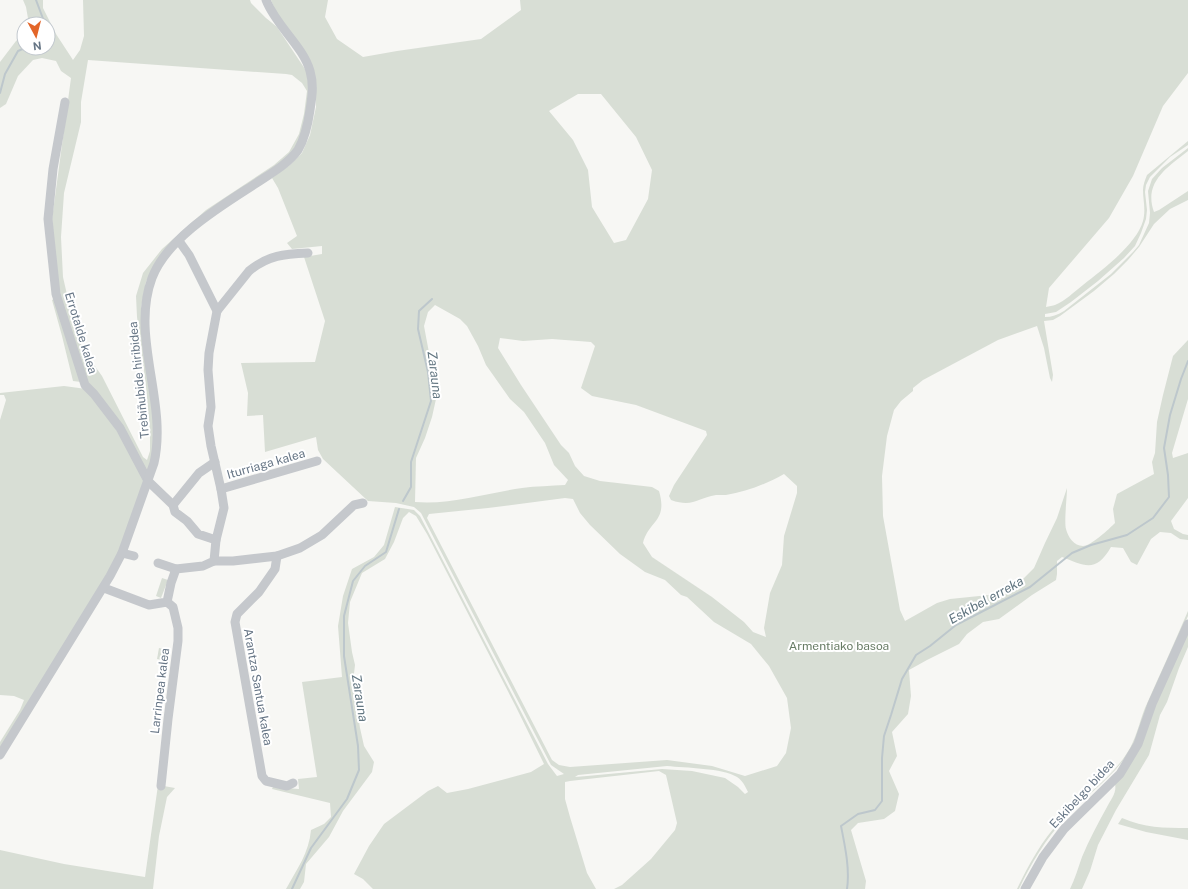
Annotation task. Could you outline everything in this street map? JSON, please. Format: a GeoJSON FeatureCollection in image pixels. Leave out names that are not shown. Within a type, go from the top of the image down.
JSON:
{"type":"FeatureCollection","features":[{"type":"Feature","properties":{"kind":"street","name":"Trebiñubide hiribidea"},"geometry":{"type":"LineString","coordinates":[[0,755],[104,588],[122,553],[148,481],[157,451],[158,428],[144,319],[148,291],[157,266],[179,241],[212,213],[280,168],[292,158],[305,135],[312,95],[312,79],[310,70],[302,54],[277,21],[266,0]]}},
{"type":"Feature","properties":{"kind":"street","name":"Errotalde kalea"},"geometry":{"type":"LineString","coordinates":[[65,102],[54,169],[48,219],[56,294],[85,385],[94,394],[120,428],[148,481],[173,505],[175,512],[187,521],[198,534],[216,540]]}},
{"type":"Feature","properties":{"kind":"street"},"geometry":{"type":"LineString","coordinates":[[179,241],[189,255],[217,311]]}},
{"type":"Feature","properties":{"kind":"street"},"geometry":{"type":"LineString","coordinates":[[214,561],[216,540],[224,508],[208,426],[211,407],[208,370],[217,311],[249,271],[254,267],[274,257],[285,254],[308,253]]}},
{"type":"Feature","properties":{"kind":"street","name":"Iturriaga kalea"},"geometry":{"type":"LineString","coordinates":[[221,489],[317,461]]}},
{"type":"Feature","properties":{"kind":"street"},"geometry":{"type":"LineString","coordinates":[[173,505],[199,473],[215,462]]}},
{"type":"Feature","properties":{"kind":"street"},"geometry":{"type":"LineString","coordinates":[[158,563],[176,569],[203,566],[214,561],[233,561],[277,556],[300,548],[322,535],[354,505],[363,503]]}},
{"type":"Feature","properties":{"kind":"street"},"geometry":{"type":"LineString","coordinates":[[122,553],[134,556]]}},
{"type":"Feature","properties":{"kind":"street","name":"Arantza Santua kalea"},"geometry":{"type":"LineString","coordinates":[[277,556],[275,569],[259,592],[238,614],[235,622],[262,776],[266,781],[287,786],[293,783]]}},
{"type":"Feature","properties":{"kind":"street"},"geometry":{"type":"LineString","coordinates":[[104,588],[150,605],[168,602],[171,583],[176,569]]}},
{"type":"Feature","properties":{"kind":"street","name":"Larrinpea kalea"},"geometry":{"type":"LineString","coordinates":[[161,786],[178,641],[178,628],[173,607],[168,602]]}},
{"type":"Feature","properties":{"kind":"street","name":"Eskibelgo bidea"},"geometry":{"type":"LineString","coordinates":[[1025,889],[1043,856],[1064,829],[1120,774],[1138,744],[1152,704],[1188,624]]}},
{"type":"Feature","properties":{"kind":"green space"},"geometry":{"type":"Polygon","coordinates":[[[23,0],[43,0],[43,8],[47,16],[28,16],[23,0]]]}},
{"type":"Feature","properties":{"kind":"green space"},"geometry":{"type":"Polygon","coordinates":[[[83,0],[250,0],[251,3],[266,18],[277,27],[305,69],[310,82],[309,103],[301,137],[292,153],[281,164],[243,188],[156,261],[146,282],[141,308],[155,422],[154,452],[147,472],[87,382],[59,296],[52,219],[71,78],[61,71],[56,61],[42,58],[33,60],[18,76],[6,104],[0,108],[0,62],[16,41],[16,56],[56,56],[56,34],[73,60],[80,50],[84,36],[83,0]],[[88,60],[81,102],[81,122],[64,193],[61,237],[63,277],[75,330],[84,351],[102,376],[143,457],[147,460],[150,451],[150,431],[136,296],[143,273],[162,249],[206,210],[274,165],[289,152],[299,134],[304,114],[307,91],[302,83],[292,75],[88,60]]]}},
{"type":"Feature","properties":{"kind":"green space","name":"Armentiako basoa"},"geometry":{"type":"Polygon","coordinates":[[[271,0],[328,0],[325,17],[337,39],[363,57],[481,39],[521,10],[520,0],[1188,0],[1188,73],[1163,106],[1133,176],[1109,218],[1049,288],[1046,307],[1055,305],[1066,299],[1126,248],[1139,230],[1143,221],[1143,188],[1147,175],[1188,141],[1188,145],[1170,157],[1150,177],[1146,185],[1145,192],[1147,210],[1146,219],[1135,246],[1098,281],[1056,312],[1045,314],[1045,317],[1054,316],[1064,311],[1111,274],[1139,245],[1149,223],[1150,213],[1148,191],[1152,179],[1162,168],[1188,148],[1188,151],[1159,176],[1152,192],[1151,201],[1154,212],[1188,191],[1188,200],[1170,209],[1154,224],[1139,247],[1128,260],[1094,291],[1060,316],[1053,320],[1044,321],[1053,375],[1052,382],[1037,326],[998,340],[923,380],[913,388],[913,391],[901,401],[894,410],[887,436],[882,476],[883,516],[900,610],[905,621],[937,603],[950,599],[989,595],[1006,590],[1024,578],[1034,568],[1057,518],[1067,488],[1065,515],[1066,529],[1072,540],[1080,546],[1083,546],[1091,543],[1115,523],[1113,509],[1117,494],[1154,474],[1152,462],[1155,453],[1157,422],[1163,395],[1173,356],[1188,340],[1188,399],[1172,453],[1173,458],[1188,453],[1188,498],[1171,521],[1174,529],[1188,535],[1188,540],[1180,539],[1171,533],[1160,532],[1151,539],[1137,565],[1131,562],[1123,548],[1111,547],[1100,561],[1090,565],[1077,563],[1062,557],[1057,561],[1056,580],[999,619],[983,622],[967,634],[959,644],[909,670],[911,696],[908,714],[892,732],[897,756],[889,771],[899,794],[895,811],[884,819],[858,823],[851,830],[866,881],[865,889],[614,889],[622,885],[651,859],[675,830],[677,823],[666,775],[659,771],[565,782],[565,799],[570,817],[587,873],[596,889],[373,889],[363,879],[354,874],[369,846],[384,824],[428,791],[438,786],[447,793],[468,789],[531,772],[544,764],[427,534],[416,516],[409,512],[403,518],[394,542],[385,559],[362,573],[350,602],[348,623],[355,665],[353,682],[364,746],[374,762],[372,772],[343,811],[329,837],[306,864],[304,882],[300,889],[286,889],[305,854],[311,830],[324,824],[331,817],[330,803],[272,789],[273,787],[299,789],[298,779],[317,777],[302,682],[342,677],[338,626],[343,596],[352,569],[374,557],[384,545],[395,507],[414,510],[420,516],[548,764],[557,776],[564,774],[551,765],[421,513],[414,507],[396,503],[368,501],[323,459],[318,450],[316,437],[265,452],[263,415],[247,416],[248,393],[241,363],[315,362],[325,321],[304,257],[322,254],[322,246],[292,249],[287,243],[297,236],[278,188],[272,178],[290,165],[302,153],[310,135],[316,107],[315,79],[275,10],[271,0]],[[578,94],[549,111],[573,140],[588,170],[592,207],[614,243],[626,240],[648,199],[652,170],[636,137],[601,94],[578,94]],[[435,305],[428,312],[424,326],[436,399],[425,438],[416,458],[415,502],[442,502],[522,488],[565,485],[568,480],[554,465],[545,443],[524,412],[510,399],[486,365],[467,326],[460,319],[435,305]],[[500,338],[498,348],[561,445],[569,453],[575,466],[584,476],[600,481],[652,487],[659,491],[661,509],[657,520],[649,530],[643,543],[652,557],[712,597],[744,622],[753,632],[766,637],[764,628],[770,593],[782,565],[784,536],[797,493],[797,486],[784,474],[756,487],[733,494],[710,496],[690,503],[671,500],[669,496],[674,485],[707,435],[706,431],[636,405],[592,396],[581,388],[595,346],[591,342],[552,339],[523,341],[500,338]],[[565,498],[429,514],[427,518],[552,760],[559,765],[570,767],[667,760],[712,766],[745,776],[777,766],[786,753],[791,728],[787,698],[769,666],[751,644],[714,622],[687,597],[681,595],[665,580],[645,572],[620,554],[590,525],[580,513],[573,499],[565,498]],[[667,766],[578,775],[575,777],[662,769],[692,771],[725,778],[745,794],[748,792],[741,780],[731,774],[693,768],[667,766]]]}},
{"type":"Feature","properties":{"kind":"green space"},"geometry":{"type":"Polygon","coordinates":[[[54,299],[81,382],[73,381],[52,300],[54,299]]]}},
{"type":"Feature","properties":{"kind":"green space"},"geometry":{"type":"Polygon","coordinates":[[[64,386],[86,389],[108,415],[142,475],[144,484],[116,560],[0,748],[0,742],[20,710],[24,700],[14,696],[0,695],[0,420],[6,400],[4,395],[0,395],[0,393],[64,386]]]}},
{"type":"Feature","properties":{"kind":"green space"},"geometry":{"type":"Polygon","coordinates":[[[162,578],[168,580],[161,598],[156,596],[162,578]]]}},
{"type":"Feature","properties":{"kind":"green space"},"geometry":{"type":"Polygon","coordinates":[[[1188,611],[1188,616],[1131,749],[1113,772],[1073,810],[1051,834],[1039,852],[1019,889],[1017,889],[1036,853],[1054,828],[1112,772],[1130,748],[1145,708],[1188,611]]]}},
{"type":"Feature","properties":{"kind":"green space"},"geometry":{"type":"Polygon","coordinates":[[[1188,626],[1188,647],[1167,702],[1160,715],[1149,755],[1116,810],[1098,845],[1090,871],[1082,889],[1070,889],[1088,844],[1113,796],[1115,784],[1105,789],[1122,770],[1188,626]]]}},
{"type":"Feature","properties":{"kind":"green space"},"geometry":{"type":"Polygon","coordinates":[[[159,648],[169,650],[168,661],[157,659],[159,648]]]}},
{"type":"Feature","properties":{"kind":"green space"},"geometry":{"type":"Polygon","coordinates":[[[158,785],[175,788],[167,797],[159,836],[153,889],[0,889],[0,850],[64,864],[145,877],[158,785]]]}},
{"type":"Feature","properties":{"kind":"green space"},"geometry":{"type":"Polygon","coordinates":[[[1122,818],[1138,824],[1154,827],[1188,828],[1188,840],[1146,832],[1118,824],[1122,818]]]}},
{"type":"Feature","properties":{"kind":"waterway"},"geometry":{"type":"LineString","coordinates":[[36,0],[42,16]]}},
{"type":"Feature","properties":{"kind":"waterway"},"geometry":{"type":"LineString","coordinates":[[0,93],[5,74],[16,55]]}},
{"type":"Feature","properties":{"kind":"waterway","name":"Zarauna"},"geometry":{"type":"LineString","coordinates":[[403,501],[411,487],[411,462],[431,401],[428,372],[418,329],[419,311],[432,299]]}},
{"type":"Feature","properties":{"kind":"waterway","name":"Eskibel erreka"},"geometry":{"type":"LineString","coordinates":[[847,889],[847,866],[841,826],[858,814],[875,810],[882,801],[882,758],[884,736],[902,679],[916,655],[956,625],[1030,587],[1072,553],[1091,545],[1127,535],[1153,518],[1169,497],[1168,475],[1164,448],[1170,415],[1188,361]]}},
{"type":"Feature","properties":{"kind":"waterway","name":"Zarauna"},"geometry":{"type":"LineString","coordinates":[[292,889],[311,848],[347,799],[359,770],[358,746],[344,656],[344,616],[353,581],[365,566],[386,552],[399,509]]}}]}
